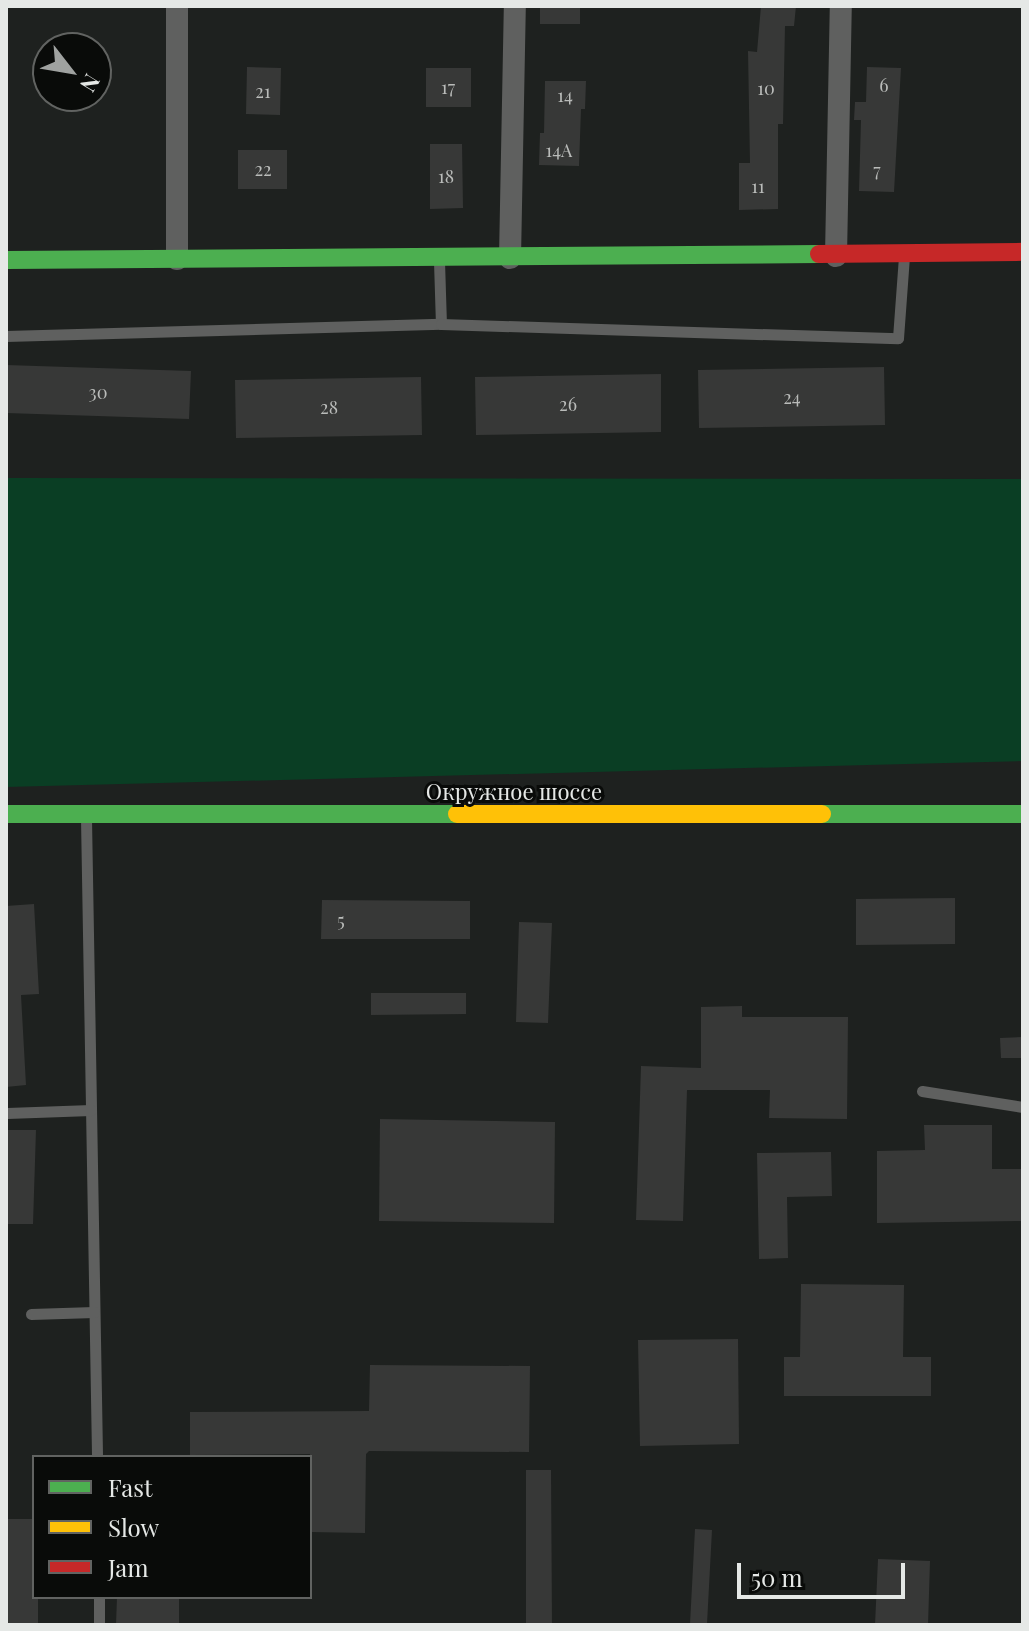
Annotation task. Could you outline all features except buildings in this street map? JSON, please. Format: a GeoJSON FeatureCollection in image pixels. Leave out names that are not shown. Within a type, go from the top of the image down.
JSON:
{"type":"FeatureCollection","features":[{"type":"Feature","properties":{"kind":"street"},"geometry":{"type":"LineString","coordinates":[[177,6],[177,259]]}},
{"type":"Feature","properties":{"kind":"street"},"geometry":{"type":"LineString","coordinates":[[510,258],[515,6]]}},
{"type":"Feature","properties":{"kind":"street"},"geometry":{"type":"LineString","coordinates":[[836,256],[841,6]]}},
{"type":"Feature","properties":{"kind":"street"},"geometry":{"type":"LineString","coordinates":[[6,260],[904,256],[1023,252]]}},
{"type":"Feature","properties":{"kind":"street","name":"Окружное шоссе"},"geometry":{"type":"LineString","coordinates":[[6,814],[1023,814]]}},
{"type":"Feature","properties":{"kind":"lane"},"geometry":{"type":"LineString","coordinates":[[6,336],[441,324],[898,338],[904,256]]}},
{"type":"Feature","properties":{"kind":"lane"},"geometry":{"type":"LineString","coordinates":[[439,258],[441,324]]}},
{"type":"Feature","properties":{"kind":"lane"},"geometry":{"type":"LineString","coordinates":[[86,815],[97,1455]]}},
{"type":"Feature","properties":{"kind":"lane"},"geometry":{"type":"LineString","coordinates":[[922,1091],[1023,1107]]}},
{"type":"Feature","properties":{"kind":"lane"},"geometry":{"type":"LineString","coordinates":[[7,1113],[91,1110]]}},
{"type":"Feature","properties":{"kind":"lane"},"geometry":{"type":"LineString","coordinates":[[31,1314],[94,1312]]}},
{"type":"Feature","properties":{"kind":"lane"},"geometry":{"type":"LineString","coordinates":[[99,1599],[99,1625]]}},
{"type":"Feature","properties":{"kind":"green space"},"geometry":{"type":"Polygon","coordinates":[[[6,478],[1023,479],[1023,761],[6,787],[6,478]]]}},
{"type":"Feature","properties":{"kind":"traffic: fast"},"geometry":{"type":"LineString","coordinates":[[6,260],[819,254]]}},
{"type":"Feature","properties":{"kind":"traffic: fast"},"geometry":{"type":"LineString","coordinates":[[6,814],[457,814]]}},
{"type":"Feature","properties":{"kind":"traffic: fast"},"geometry":{"type":"LineString","coordinates":[[822,814],[1023,814]]}},
{"type":"Feature","properties":{"kind":"traffic: slow"},"geometry":{"type":"LineString","coordinates":[[457,814],[822,814]]}},
{"type":"Feature","properties":{"kind":"traffic: jam"},"geometry":{"type":"LineString","coordinates":[[819,254],[1023,252]]}}]}
